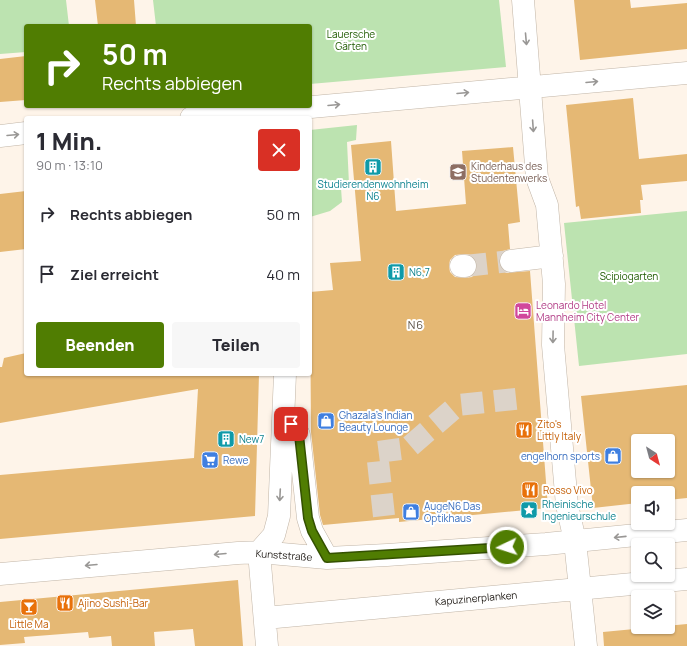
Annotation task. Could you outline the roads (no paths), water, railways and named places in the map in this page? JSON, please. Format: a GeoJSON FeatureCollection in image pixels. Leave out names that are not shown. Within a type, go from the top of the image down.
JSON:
{"type":"FeatureCollection","features":[{"type":"Feature","properties":{"kind":"street"},"geometry":{"type":"LineString","coordinates":[[523,0],[537,178],[547,205],[552,256],[554,284],[553,345],[567,505],[575,541],[586,646]]}},
{"type":"Feature","properties":{"kind":"street"},"geometry":{"type":"LineString","coordinates":[[236,116],[281,114],[530,87],[687,73]]}},
{"type":"Feature","properties":{"kind":"street"},"geometry":{"type":"LineString","coordinates":[[0,136],[24,133]]}},
{"type":"Feature","properties":{"kind":"street"},"geometry":{"type":"LineString","coordinates":[[511,261],[552,256]]}},
{"type":"Feature","properties":{"kind":"street"},"geometry":{"type":"LineString","coordinates":[[267,646],[259,552],[274,536],[279,516],[285,376]]}},
{"type":"Feature","properties":{"kind":"street"},"geometry":{"type":"LineString","coordinates":[[284,413],[305,434],[308,518],[312,531],[327,558]]}},
{"type":"Feature","properties":{"kind":"street"},"geometry":{"type":"LineString","coordinates":[[282,456],[290,443],[305,434]]}},
{"type":"Feature","properties":{"kind":"street","name":"Kunststraße"},"geometry":{"type":"LineString","coordinates":[[0,574],[259,552],[327,558],[575,541],[687,530]]}},
{"type":"Feature","properties":{"kind":"street","name":"Kapuzinerplanken"},"geometry":{"type":"LineString","coordinates":[[265,618],[687,579]]}},
{"type":"Feature","properties":{"kind":"tunnel"},"geometry":{"type":"LineString","coordinates":[[465,266],[511,261]]}},
{"type":"Feature","properties":{"kind":"tunnel"},"geometry":{"type":"LineString","coordinates":[[384,516],[377,452],[408,448],[458,405],[524,398]]}},
{"type":"Feature","properties":{"kind":"place","name":"Studierendenwohnheim N6"},"geometry":{"type":"Point","coordinates":[373,167]}},
{"type":"Feature","properties":{"kind":"place","name":"Kinderhaus des Studentenwerks"},"geometry":{"type":"Point","coordinates":[458,172]}},
{"type":"Feature","properties":{"kind":"place","name":"N6,7"},"geometry":{"type":"Point","coordinates":[396,272]}},
{"type":"Feature","properties":{"kind":"place","name":"Leonardo Hotel Mannheim City Center"},"geometry":{"type":"Point","coordinates":[523,311]}},
{"type":"Feature","properties":{"kind":"place","name":"Ghazala's Indian Beauty Lounge"},"geometry":{"type":"Point","coordinates":[326,421]}},
{"type":"Feature","properties":{"kind":"place","name":"Zito's Littly Italy"},"geometry":{"type":"Point","coordinates":[524,430]}},
{"type":"Feature","properties":{"kind":"place","name":"New7"},"geometry":{"type":"Point","coordinates":[226,439]}},
{"type":"Feature","properties":{"kind":"place","name":"engelhorn sports"},"geometry":{"type":"Point","coordinates":[613,456]}},
{"type":"Feature","properties":{"kind":"place","name":"Rewe"},"geometry":{"type":"Point","coordinates":[210,460]}},
{"type":"Feature","properties":{"kind":"place","name":"Rosso Vivo"},"geometry":{"type":"Point","coordinates":[530,490]}},
{"type":"Feature","properties":{"kind":"place","name":"Rheinische Ingenieurschule"},"geometry":{"type":"Point","coordinates":[529,510]}},
{"type":"Feature","properties":{"kind":"place","name":"AugeN6 Das Optikhaus"},"geometry":{"type":"Point","coordinates":[411,512]}},
{"type":"Feature","properties":{"kind":"place","name":"Ajino Sushi-Bar"},"geometry":{"type":"Point","coordinates":[65,603]}},
{"type":"Feature","properties":{"kind":"place","name":"Little Ma"},"geometry":{"type":"Point","coordinates":[29,607]}},
{"type":"Feature","properties":{"kind":"district","name":"N6"},"geometry":{"type":"Point","coordinates":[416,324]}},
{"type":"Feature","properties":{"kind":"park label","name":"Lauersche Gärten"},"geometry":{"type":"Point","coordinates":[351,40]}},
{"type":"Feature","properties":{"kind":"park label","name":"Scipiogarten"},"geometry":{"type":"Point","coordinates":[629,276]}}]}
